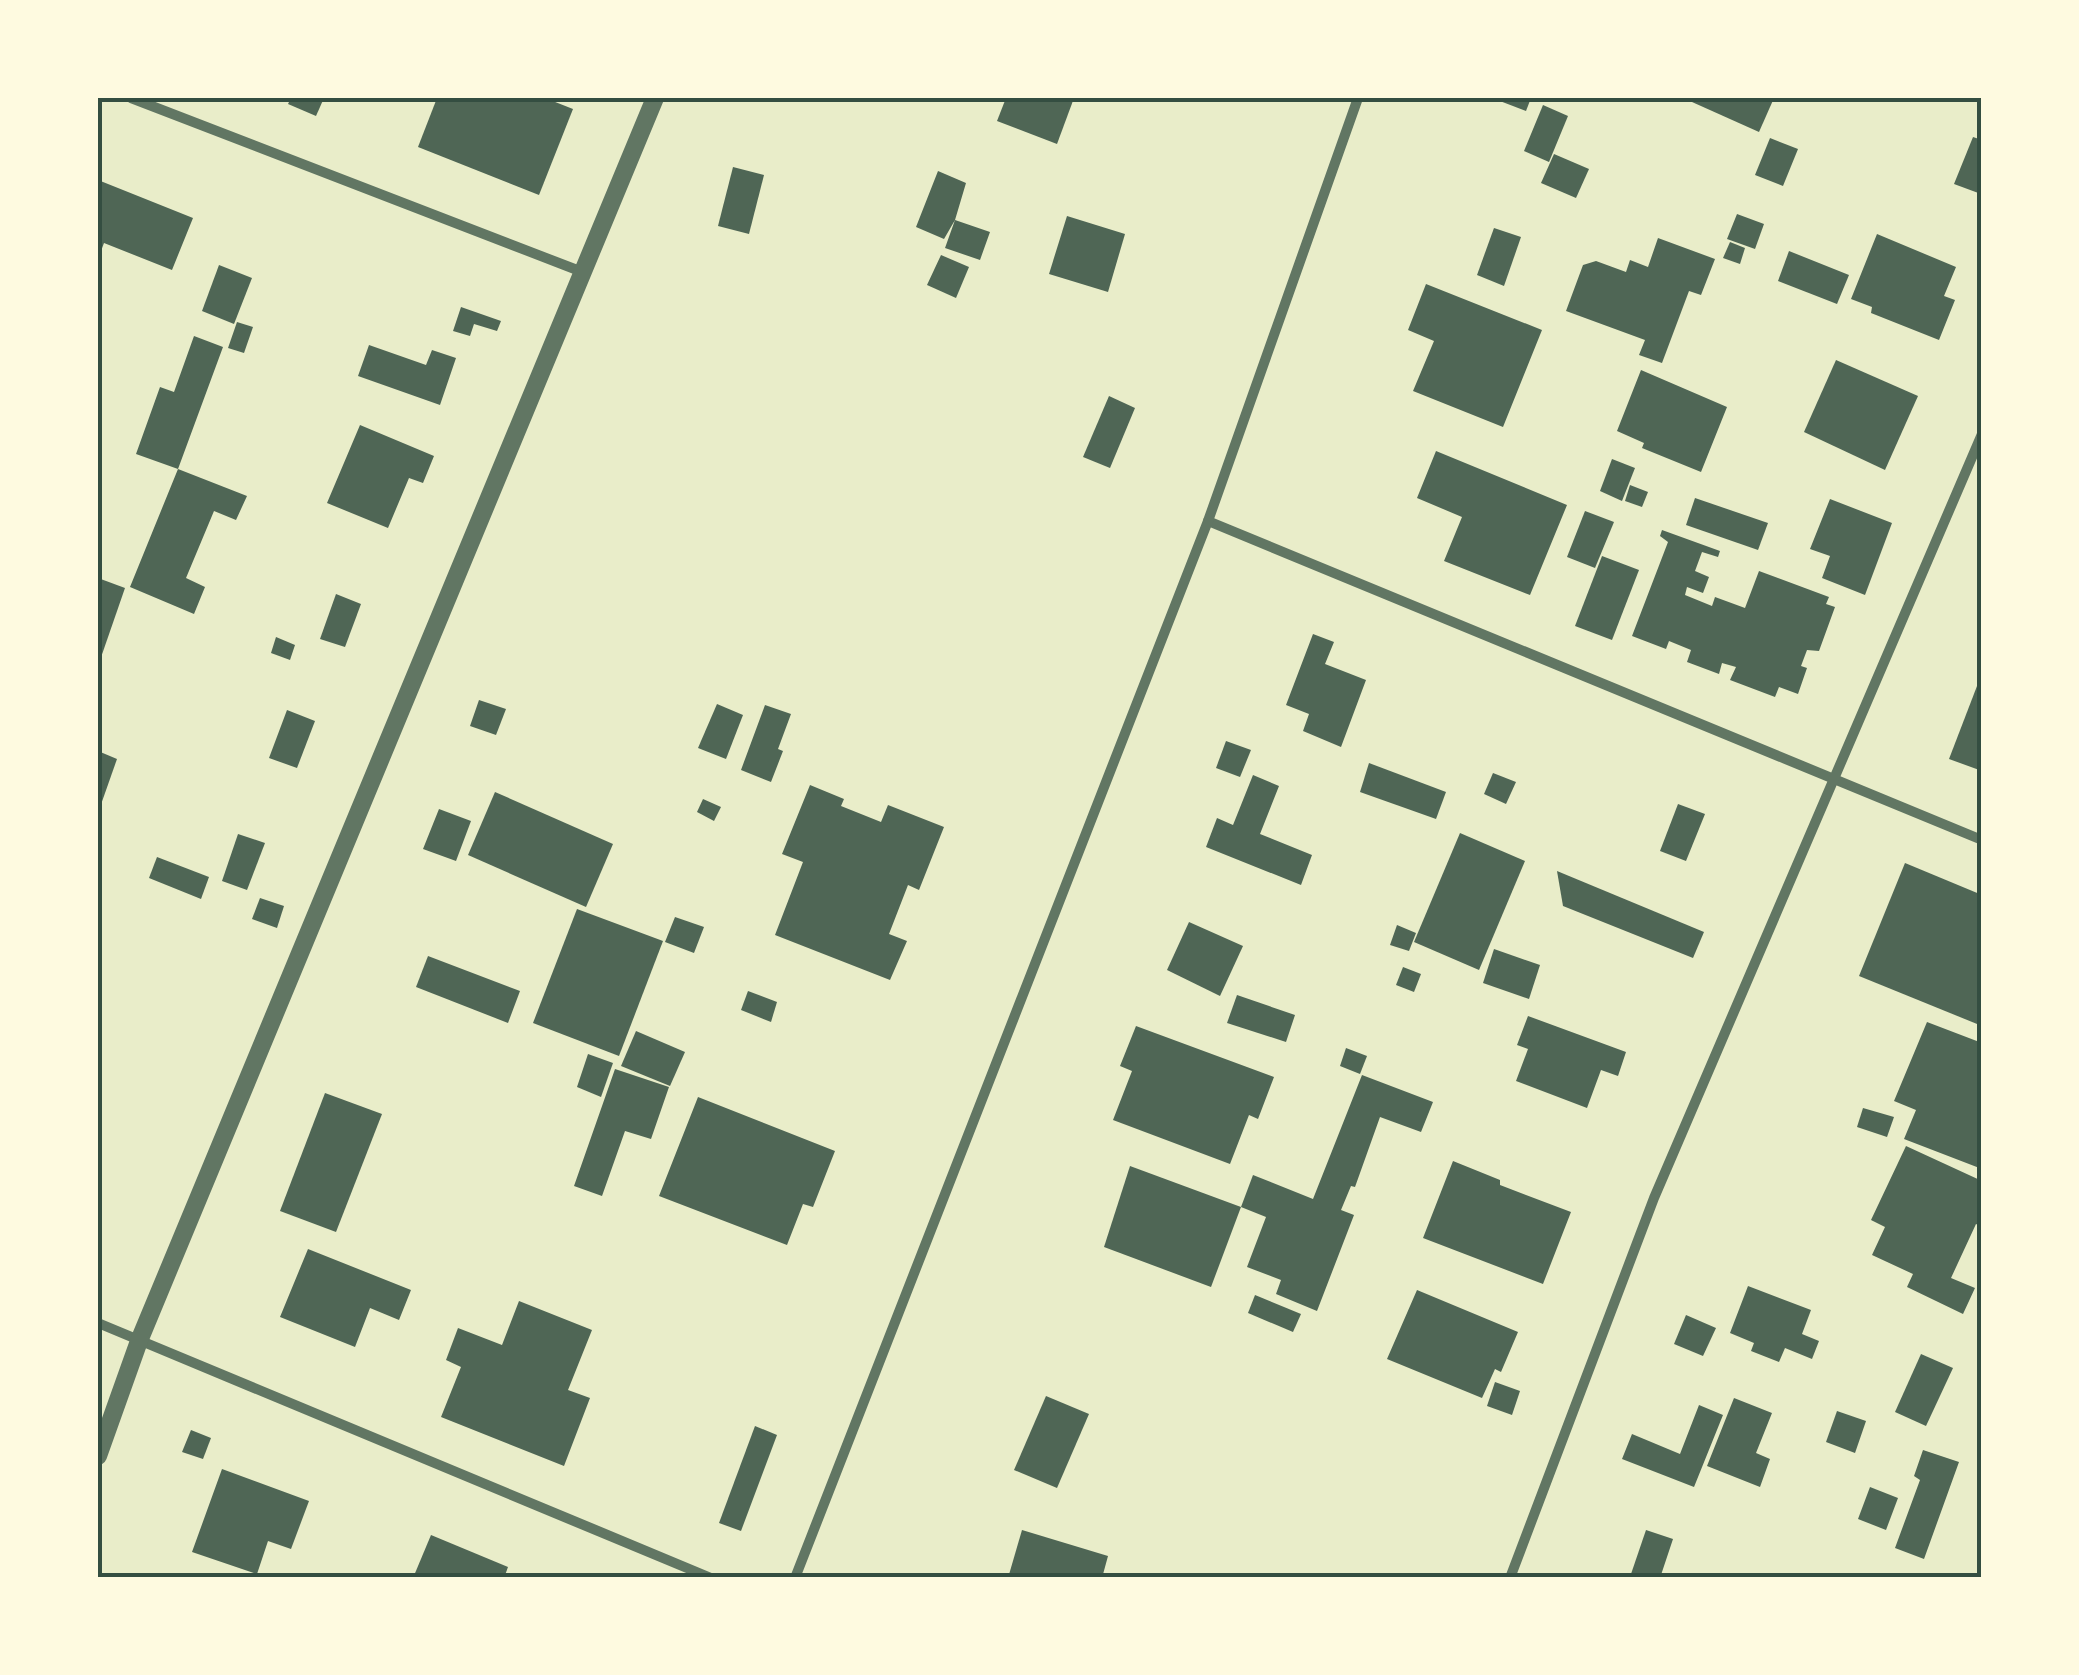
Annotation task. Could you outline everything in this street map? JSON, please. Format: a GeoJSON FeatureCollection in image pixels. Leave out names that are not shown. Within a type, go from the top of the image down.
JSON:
{"type":"FeatureCollection","features":[{"type":"Feature","properties":{"kind":"street"},"geometry":{"type":"LineString","coordinates":[[131,98],[584,273]]}},
{"type":"Feature","properties":{"kind":"street"},"geometry":{"type":"LineString","coordinates":[[98,1456],[140,1341],[655,98]]}},
{"type":"Feature","properties":{"kind":"street"},"geometry":{"type":"LineString","coordinates":[[795,1578],[1208,521],[1358,98]]}},
{"type":"Feature","properties":{"kind":"street"},"geometry":{"type":"LineString","coordinates":[[1510,1578],[1654,1198],[1982,434]]}},
{"type":"Feature","properties":{"kind":"street"},"geometry":{"type":"LineString","coordinates":[[1208,521],[1982,840]]}},
{"type":"Feature","properties":{"kind":"street"},"geometry":{"type":"LineString","coordinates":[[98,1323],[711,1578]]}},
{"type":"Feature","properties":{"kind":"building"},"geometry":{"type":"Polygon","coordinates":[[[291,98],[324,98],[316,116],[288,104],[291,98]]]}},
{"type":"Feature","properties":{"kind":"building"},"geometry":{"type":"Polygon","coordinates":[[[437,98],[545,98],[573,109],[539,195],[418,147],[437,98]]]}},
{"type":"Feature","properties":{"kind":"building"},"geometry":{"type":"Polygon","coordinates":[[[1006,98],[1074,98],[1057,144],[997,121],[1006,98]]]}},
{"type":"Feature","properties":{"kind":"building"},"geometry":{"type":"Polygon","coordinates":[[[1492,98],[1531,98],[1526,111],[1492,98]]]}},
{"type":"Feature","properties":{"kind":"building"},"geometry":{"type":"Polygon","coordinates":[[[1694,98],[1774,98],[1759,132],[1692,102],[1694,98]]]}},
{"type":"Feature","properties":{"kind":"building"},"geometry":{"type":"Polygon","coordinates":[[[1543,105],[1568,116],[1549,162],[1524,151],[1543,105]]]}},
{"type":"Feature","properties":{"kind":"building"},"geometry":{"type":"Polygon","coordinates":[[[1973,137],[1982,140],[1981,194],[1954,184],[1973,137]]]}},
{"type":"Feature","properties":{"kind":"building"},"geometry":{"type":"Polygon","coordinates":[[[1770,138],[1798,149],[1783,186],[1755,175],[1770,138]]]}},
{"type":"Feature","properties":{"kind":"building"},"geometry":{"type":"Polygon","coordinates":[[[1554,154],[1589,169],[1576,198],[1541,183],[1554,154]]]}},
{"type":"Feature","properties":{"kind":"building"},"geometry":{"type":"Polygon","coordinates":[[[733,167],[764,175],[749,234],[718,226],[733,167]]]}},
{"type":"Feature","properties":{"kind":"building"},"geometry":{"type":"Polygon","coordinates":[[[938,171],[966,183],[955,220],[944,239],[916,227],[938,171]]]}},
{"type":"Feature","properties":{"kind":"building"},"geometry":{"type":"Polygon","coordinates":[[[98,180],[193,218],[172,270],[104,243],[98,259],[98,180]]]}},
{"type":"Feature","properties":{"kind":"building"},"geometry":{"type":"Polygon","coordinates":[[[1737,214],[1764,224],[1755,249],[1727,239],[1737,214]]]}},
{"type":"Feature","properties":{"kind":"building"},"geometry":{"type":"Polygon","coordinates":[[[1067,216],[1125,234],[1108,292],[1049,274],[1067,216]]]}},
{"type":"Feature","properties":{"kind":"building"},"geometry":{"type":"Polygon","coordinates":[[[955,220],[990,232],[980,260],[945,248],[955,220]]]}},
{"type":"Feature","properties":{"kind":"building"},"geometry":{"type":"Polygon","coordinates":[[[1494,228],[1521,237],[1504,286],[1477,275],[1494,228]]]}},
{"type":"Feature","properties":{"kind":"building"},"geometry":{"type":"Polygon","coordinates":[[[1877,234],[1956,267],[1944,296],[1955,300],[1939,340],[1871,313],[1872,307],[1851,299],[1877,234]]]}},
{"type":"Feature","properties":{"kind":"building"},"geometry":{"type":"Polygon","coordinates":[[[1658,238],[1715,259],[1701,295],[1689,291],[1662,363],[1639,355],[1645,340],[1566,311],[1583,265],[1596,261],[1626,272],[1630,260],[1648,267],[1658,238]]]}},
{"type":"Feature","properties":{"kind":"building"},"geometry":{"type":"Polygon","coordinates":[[[1730,242],[1745,248],[1740,264],[1723,258],[1730,242]]]}},
{"type":"Feature","properties":{"kind":"building"},"geometry":{"type":"Polygon","coordinates":[[[1789,251],[1849,275],[1837,304],[1778,281],[1789,251]]]}},
{"type":"Feature","properties":{"kind":"building"},"geometry":{"type":"Polygon","coordinates":[[[941,255],[969,267],[956,298],[927,285],[941,255]]]}},
{"type":"Feature","properties":{"kind":"building"},"geometry":{"type":"Polygon","coordinates":[[[219,265],[252,278],[234,324],[202,311],[219,265]]]}},
{"type":"Feature","properties":{"kind":"building"},"geometry":{"type":"Polygon","coordinates":[[[1426,284],[1542,330],[1503,427],[1413,391],[1434,341],[1408,330],[1426,284]]]}},
{"type":"Feature","properties":{"kind":"building"},"geometry":{"type":"Polygon","coordinates":[[[461,307],[501,321],[497,331],[474,324],[470,336],[453,331],[461,307]]]}},
{"type":"Feature","properties":{"kind":"building"},"geometry":{"type":"Polygon","coordinates":[[[237,322],[253,327],[244,353],[228,348],[237,322]]]}},
{"type":"Feature","properties":{"kind":"building"},"geometry":{"type":"Polygon","coordinates":[[[194,336],[223,347],[178,469],[136,454],[160,387],[174,392],[194,336]]]}},
{"type":"Feature","properties":{"kind":"building"},"geometry":{"type":"Polygon","coordinates":[[[369,345],[426,365],[432,350],[456,358],[440,405],[358,376],[369,345]]]}},
{"type":"Feature","properties":{"kind":"building"},"geometry":{"type":"Polygon","coordinates":[[[1836,360],[1918,396],[1885,470],[1804,432],[1836,360]]]}},
{"type":"Feature","properties":{"kind":"building"},"geometry":{"type":"Polygon","coordinates":[[[1641,370],[1727,407],[1701,472],[1642,448],[1644,443],[1617,431],[1641,370]]]}},
{"type":"Feature","properties":{"kind":"building"},"geometry":{"type":"Polygon","coordinates":[[[1109,396],[1135,408],[1110,468],[1083,457],[1109,396]]]}},
{"type":"Feature","properties":{"kind":"building"},"geometry":{"type":"Polygon","coordinates":[[[360,425],[434,456],[423,483],[409,478],[388,528],[327,503],[360,425]]]}},
{"type":"Feature","properties":{"kind":"building"},"geometry":{"type":"Polygon","coordinates":[[[1436,451],[1567,505],[1530,595],[1444,561],[1462,517],[1417,498],[1436,451]]]}},
{"type":"Feature","properties":{"kind":"building"},"geometry":{"type":"Polygon","coordinates":[[[1612,459],[1635,468],[1622,501],[1600,491],[1612,459]]]}},
{"type":"Feature","properties":{"kind":"building"},"geometry":{"type":"Polygon","coordinates":[[[178,469],[247,496],[236,520],[214,511],[186,578],[205,587],[194,614],[130,587],[178,469]]]}},
{"type":"Feature","properties":{"kind":"building"},"geometry":{"type":"Polygon","coordinates":[[[1630,485],[1648,492],[1642,507],[1625,501],[1630,485]]]}},
{"type":"Feature","properties":{"kind":"building"},"geometry":{"type":"Polygon","coordinates":[[[1695,498],[1768,523],[1758,550],[1686,525],[1695,498]]]}},
{"type":"Feature","properties":{"kind":"building"},"geometry":{"type":"Polygon","coordinates":[[[1830,499],[1892,523],[1865,595],[1822,578],[1830,556],[1810,549],[1830,499]]]}},
{"type":"Feature","properties":{"kind":"building"},"geometry":{"type":"Polygon","coordinates":[[[1585,511],[1614,522],[1595,568],[1567,557],[1585,511]]]}},
{"type":"Feature","properties":{"kind":"building"},"geometry":{"type":"Polygon","coordinates":[[[1662,530],[1720,551],[1718,557],[1702,552],[1695,571],[1709,577],[1703,593],[1687,587],[1685,595],[1712,606],[1715,597],[1745,608],[1759,571],[1829,597],[1826,604],[1835,607],[1819,651],[1807,650],[1801,666],[1807,668],[1798,694],[1779,687],[1775,697],[1730,680],[1736,667],[1722,663],[1719,674],[1687,662],[1691,650],[1669,641],[1666,649],[1632,636],[1668,542],[1660,536],[1662,530]]]}},
{"type":"Feature","properties":{"kind":"building"},"geometry":{"type":"Polygon","coordinates":[[[1602,556],[1639,570],[1612,640],[1575,626],[1602,556]]]}},
{"type":"Feature","properties":{"kind":"building"},"geometry":{"type":"Polygon","coordinates":[[[98,578],[125,588],[98,666],[98,578]]]}},
{"type":"Feature","properties":{"kind":"building"},"geometry":{"type":"Polygon","coordinates":[[[336,594],[361,604],[345,647],[320,639],[336,594]]]}},
{"type":"Feature","properties":{"kind":"building"},"geometry":{"type":"Polygon","coordinates":[[[1313,634],[1334,642],[1325,664],[1366,680],[1341,747],[1303,731],[1309,714],[1286,705],[1313,634]]]}},
{"type":"Feature","properties":{"kind":"building"},"geometry":{"type":"Polygon","coordinates":[[[276,637],[295,645],[290,660],[271,653],[276,637]]]}},
{"type":"Feature","properties":{"kind":"building"},"geometry":{"type":"Polygon","coordinates":[[[1982,673],[1982,771],[1949,759],[1982,673]]]}},
{"type":"Feature","properties":{"kind":"building"},"geometry":{"type":"Polygon","coordinates":[[[479,700],[506,709],[496,735],[470,726],[479,700]]]}},
{"type":"Feature","properties":{"kind":"building"},"geometry":{"type":"Polygon","coordinates":[[[717,704],[743,715],[726,759],[698,748],[717,704]]]}},
{"type":"Feature","properties":{"kind":"building"},"geometry":{"type":"Polygon","coordinates":[[[765,705],[791,714],[771,782],[741,770],[765,705]]]}},
{"type":"Feature","properties":{"kind":"building"},"geometry":{"type":"Polygon","coordinates":[[[287,710],[315,721],[297,768],[269,758],[287,710]]]}},
{"type":"Feature","properties":{"kind":"building"},"geometry":{"type":"Polygon","coordinates":[[[1226,741],[1251,750],[1240,777],[1216,768],[1226,741]]]}},
{"type":"Feature","properties":{"kind":"building"},"geometry":{"type":"Polygon","coordinates":[[[98,751],[117,759],[98,813],[98,751]]]}},
{"type":"Feature","properties":{"kind":"building"},"geometry":{"type":"Polygon","coordinates":[[[1369,763],[1446,792],[1436,819],[1360,792],[1369,763]]]}},
{"type":"Feature","properties":{"kind":"building"},"geometry":{"type":"Polygon","coordinates":[[[1493,773],[1516,782],[1506,804],[1484,794],[1493,773]]]}},
{"type":"Feature","properties":{"kind":"building"},"geometry":{"type":"Polygon","coordinates":[[[1253,775],[1279,786],[1260,834],[1312,855],[1301,885],[1206,847],[1217,818],[1233,825],[1253,775]]]}},
{"type":"Feature","properties":{"kind":"building"},"geometry":{"type":"Polygon","coordinates":[[[810,785],[844,799],[841,806],[881,822],[888,805],[944,827],[919,890],[908,885],[889,934],[907,941],[890,980],[775,935],[803,862],[782,854],[810,785]]]}},
{"type":"Feature","properties":{"kind":"building"},"geometry":{"type":"Polygon","coordinates":[[[495,792],[613,844],[586,907],[468,855],[495,792]]]}},
{"type":"Feature","properties":{"kind":"building"},"geometry":{"type":"Polygon","coordinates":[[[703,799],[721,807],[714,821],[697,812],[703,799]]]}},
{"type":"Feature","properties":{"kind":"building"},"geometry":{"type":"Polygon","coordinates":[[[1678,804],[1705,814],[1686,861],[1660,851],[1678,804]]]}},
{"type":"Feature","properties":{"kind":"building"},"geometry":{"type":"Polygon","coordinates":[[[439,809],[471,821],[456,861],[423,849],[439,809]]]}},
{"type":"Feature","properties":{"kind":"building"},"geometry":{"type":"Polygon","coordinates":[[[1460,833],[1525,861],[1479,970],[1414,942],[1460,833]]]}},
{"type":"Feature","properties":{"kind":"building"},"geometry":{"type":"Polygon","coordinates":[[[238,834],[265,843],[247,890],[222,881],[238,834]]]}},
{"type":"Feature","properties":{"kind":"building"},"geometry":{"type":"Polygon","coordinates":[[[157,857],[209,877],[201,899],[149,878],[157,857]]]}},
{"type":"Feature","properties":{"kind":"building"},"geometry":{"type":"Polygon","coordinates":[[[1905,863],[1982,895],[1982,1026],[1859,976],[1905,863]]]}},
{"type":"Feature","properties":{"kind":"building"},"geometry":{"type":"Polygon","coordinates":[[[1557,871],[1704,932],[1693,958],[1563,906],[1557,871]]]}},
{"type":"Feature","properties":{"kind":"building"},"geometry":{"type":"Polygon","coordinates":[[[260,898],[284,906],[277,928],[252,919],[260,898]]]}},
{"type":"Feature","properties":{"kind":"building"},"geometry":{"type":"Polygon","coordinates":[[[577,909],[663,941],[619,1056],[533,1023],[577,909]]]}},
{"type":"Feature","properties":{"kind":"building"},"geometry":{"type":"Polygon","coordinates":[[[675,917],[704,927],[694,953],[665,942],[675,917]]]}},
{"type":"Feature","properties":{"kind":"building"},"geometry":{"type":"Polygon","coordinates":[[[1189,922],[1243,946],[1220,996],[1167,970],[1189,922]]]}},
{"type":"Feature","properties":{"kind":"building"},"geometry":{"type":"Polygon","coordinates":[[[1397,925],[1416,933],[1409,951],[1390,945],[1397,925]]]}},
{"type":"Feature","properties":{"kind":"building"},"geometry":{"type":"Polygon","coordinates":[[[1494,949],[1540,965],[1529,999],[1483,983],[1494,949]]]}},
{"type":"Feature","properties":{"kind":"building"},"geometry":{"type":"Polygon","coordinates":[[[428,956],[520,991],[508,1023],[416,987],[428,956]]]}},
{"type":"Feature","properties":{"kind":"building"},"geometry":{"type":"Polygon","coordinates":[[[1403,967],[1421,974],[1414,992],[1396,985],[1403,967]]]}},
{"type":"Feature","properties":{"kind":"building"},"geometry":{"type":"Polygon","coordinates":[[[748,991],[777,1002],[771,1022],[741,1010],[748,991]]]}},
{"type":"Feature","properties":{"kind":"building"},"geometry":{"type":"Polygon","coordinates":[[[1237,995],[1295,1015],[1286,1042],[1227,1023],[1237,995]]]}},
{"type":"Feature","properties":{"kind":"building"},"geometry":{"type":"Polygon","coordinates":[[[1528,1016],[1626,1052],[1618,1076],[1601,1070],[1587,1108],[1516,1081],[1528,1049],[1517,1045],[1528,1016]]]}},
{"type":"Feature","properties":{"kind":"building"},"geometry":{"type":"Polygon","coordinates":[[[1927,1022],[1982,1043],[1982,1169],[1904,1139],[1916,1110],[1894,1101],[1927,1022]]]}},
{"type":"Feature","properties":{"kind":"building"},"geometry":{"type":"Polygon","coordinates":[[[1136,1026],[1274,1077],[1258,1119],[1249,1115],[1230,1164],[1113,1120],[1132,1071],[1120,1066],[1136,1026]]]}},
{"type":"Feature","properties":{"kind":"building"},"geometry":{"type":"Polygon","coordinates":[[[636,1031],[685,1052],[670,1086],[621,1066],[636,1031]]]}},
{"type":"Feature","properties":{"kind":"building"},"geometry":{"type":"Polygon","coordinates":[[[1346,1048],[1367,1056],[1360,1074],[1340,1066],[1346,1048]]]}},
{"type":"Feature","properties":{"kind":"building"},"geometry":{"type":"Polygon","coordinates":[[[588,1054],[613,1063],[601,1097],[577,1087],[588,1054]]]}},
{"type":"Feature","properties":{"kind":"building"},"geometry":{"type":"Polygon","coordinates":[[[615,1069],[669,1087],[651,1139],[625,1131],[602,1196],[574,1186],[615,1069]]]}},
{"type":"Feature","properties":{"kind":"building"},"geometry":{"type":"Polygon","coordinates":[[[1362,1075],[1433,1102],[1421,1132],[1380,1117],[1355,1187],[1351,1186],[1341,1210],[1354,1215],[1317,1311],[1276,1294],[1281,1280],[1247,1267],[1266,1217],[1241,1207],[1253,1175],[1313,1199],[1362,1075]]]}},
{"type":"Feature","properties":{"kind":"building"},"geometry":{"type":"Polygon","coordinates":[[[325,1093],[382,1114],[336,1232],[280,1211],[325,1093]]]}},
{"type":"Feature","properties":{"kind":"building"},"geometry":{"type":"Polygon","coordinates":[[[698,1097],[835,1151],[813,1207],[803,1204],[787,1245],[659,1196],[698,1097]]]}},
{"type":"Feature","properties":{"kind":"building"},"geometry":{"type":"Polygon","coordinates":[[[1863,1108],[1894,1117],[1887,1137],[1857,1127],[1863,1108]]]}},
{"type":"Feature","properties":{"kind":"building"},"geometry":{"type":"Polygon","coordinates":[[[1906,1146],[1982,1181],[1982,1227],[1976,1224],[1951,1278],[1975,1288],[1963,1314],[1907,1287],[1913,1274],[1872,1255],[1885,1227],[1871,1220],[1906,1146]]]}},
{"type":"Feature","properties":{"kind":"building"},"geometry":{"type":"Polygon","coordinates":[[[1453,1161],[1500,1180],[1500,1185],[1571,1212],[1543,1284],[1423,1238],[1453,1161]]]}},
{"type":"Feature","properties":{"kind":"building"},"geometry":{"type":"Polygon","coordinates":[[[1130,1166],[1241,1207],[1211,1287],[1104,1247],[1130,1166]]]}},
{"type":"Feature","properties":{"kind":"building"},"geometry":{"type":"Polygon","coordinates":[[[308,1249],[411,1290],[399,1320],[370,1308],[355,1347],[280,1317],[308,1249]]]}},
{"type":"Feature","properties":{"kind":"building"},"geometry":{"type":"Polygon","coordinates":[[[1748,1286],[1811,1310],[1802,1334],[1819,1341],[1812,1359],[1785,1348],[1779,1362],[1751,1351],[1754,1343],[1730,1333],[1748,1286]]]}},
{"type":"Feature","properties":{"kind":"building"},"geometry":{"type":"Polygon","coordinates":[[[1417,1290],[1518,1332],[1501,1372],[1495,1369],[1482,1398],[1387,1359],[1417,1290]]]}},
{"type":"Feature","properties":{"kind":"building"},"geometry":{"type":"Polygon","coordinates":[[[1255,1295],[1301,1314],[1293,1332],[1248,1313],[1255,1295]]]}},
{"type":"Feature","properties":{"kind":"building"},"geometry":{"type":"Polygon","coordinates":[[[519,1301],[592,1330],[568,1390],[590,1398],[564,1466],[441,1417],[461,1367],[446,1360],[458,1328],[502,1345],[519,1301]]]}},
{"type":"Feature","properties":{"kind":"building"},"geometry":{"type":"Polygon","coordinates":[[[1686,1315],[1716,1328],[1703,1356],[1674,1344],[1686,1315]]]}},
{"type":"Feature","properties":{"kind":"building"},"geometry":{"type":"Polygon","coordinates":[[[1921,1354],[1953,1368],[1926,1426],[1895,1412],[1921,1354]]]}},
{"type":"Feature","properties":{"kind":"building"},"geometry":{"type":"Polygon","coordinates":[[[1495,1382],[1520,1391],[1512,1415],[1487,1406],[1495,1382]]]}},
{"type":"Feature","properties":{"kind":"building"},"geometry":{"type":"Polygon","coordinates":[[[1046,1396],[1089,1414],[1057,1488],[1014,1470],[1046,1396]]]}},
{"type":"Feature","properties":{"kind":"building"},"geometry":{"type":"Polygon","coordinates":[[[1734,1398],[1772,1413],[1756,1453],[1770,1459],[1760,1487],[1707,1466],[1734,1398]]]}},
{"type":"Feature","properties":{"kind":"building"},"geometry":{"type":"Polygon","coordinates":[[[1699,1405],[1723,1415],[1694,1487],[1622,1459],[1632,1434],[1680,1454],[1699,1405]]]}},
{"type":"Feature","properties":{"kind":"building"},"geometry":{"type":"Polygon","coordinates":[[[1837,1411],[1866,1421],[1855,1453],[1826,1442],[1837,1411]]]}},
{"type":"Feature","properties":{"kind":"building"},"geometry":{"type":"Polygon","coordinates":[[[755,1426],[777,1435],[741,1531],[719,1523],[755,1426]]]}},
{"type":"Feature","properties":{"kind":"building"},"geometry":{"type":"Polygon","coordinates":[[[191,1430],[211,1438],[203,1459],[182,1452],[191,1430]]]}},
{"type":"Feature","properties":{"kind":"building"},"geometry":{"type":"Polygon","coordinates":[[[1923,1450],[1959,1462],[1924,1559],[1895,1548],[1920,1480],[1914,1476],[1923,1450]]]}},
{"type":"Feature","properties":{"kind":"building"},"geometry":{"type":"Polygon","coordinates":[[[222,1469],[309,1501],[291,1549],[268,1541],[257,1574],[192,1552],[222,1469]]]}},
{"type":"Feature","properties":{"kind":"building"},"geometry":{"type":"Polygon","coordinates":[[[1870,1487],[1898,1498],[1886,1530],[1858,1519],[1870,1487]]]}},
{"type":"Feature","properties":{"kind":"building"},"geometry":{"type":"Polygon","coordinates":[[[1022,1530],[1108,1556],[1102,1578],[1008,1578],[1022,1530]]]}},
{"type":"Feature","properties":{"kind":"building"},"geometry":{"type":"Polygon","coordinates":[[[1646,1530],[1673,1539],[1660,1578],[1631,1574],[1646,1530]]]}},
{"type":"Feature","properties":{"kind":"building"},"geometry":{"type":"Polygon","coordinates":[[[431,1535],[508,1567],[504,1578],[413,1578],[431,1535]]]}}]}
